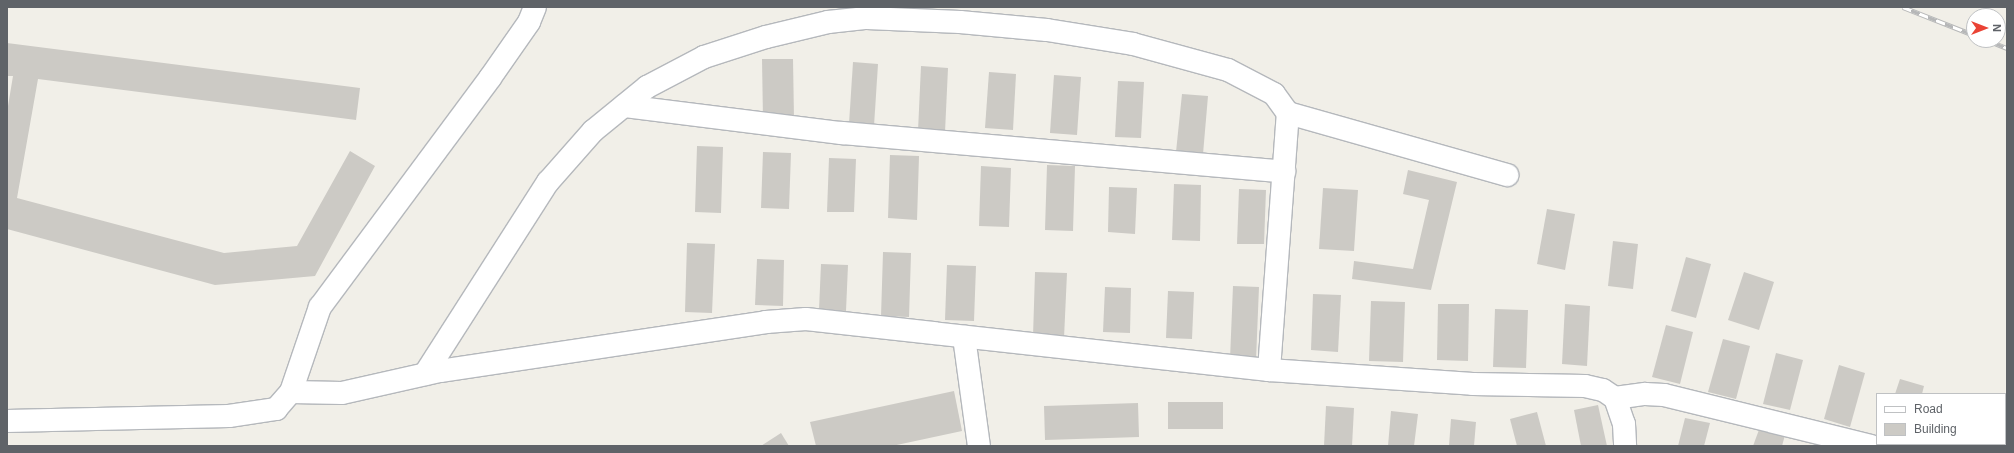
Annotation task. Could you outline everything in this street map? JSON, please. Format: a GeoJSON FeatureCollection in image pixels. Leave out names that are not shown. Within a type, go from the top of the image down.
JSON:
{"type":"FeatureCollection","features":[{"type":"Feature","properties":{"kind":"street"},"geometry":{"type":"LineString","coordinates":[[7,422],[229,416],[276,409],[291,392],[320,307],[490,78],[529,22],[535,7]]}},
{"type":"Feature","properties":{"kind":"street"},"geometry":{"type":"LineString","coordinates":[[425,374],[548,182],[593,131],[647,87],[704,57],[766,37],[828,22],[867,18],[960,22],[1039,29],[1134,44],[1228,70],[1274,94],[1288,113],[1507,175]]}},
{"type":"Feature","properties":{"kind":"street"},"geometry":{"type":"LineString","coordinates":[[624,106],[850,134],[1284,172]]}},
{"type":"Feature","properties":{"kind":"street"},"geometry":{"type":"LineString","coordinates":[[1269,370],[1288,113]]}},
{"type":"Feature","properties":{"kind":"street"},"geometry":{"type":"LineString","coordinates":[[291,392],[342,393],[425,374],[766,322],[806,319],[1269,370],[1473,384],[1585,386],[1603,390],[1616,398],[1645,394],[1664,395],[1871,446]]}},
{"type":"Feature","properties":{"kind":"street"},"geometry":{"type":"LineString","coordinates":[[964,337],[978,446]]}},
{"type":"Feature","properties":{"kind":"street"},"geometry":{"type":"LineString","coordinates":[[1616,398],[1624,424],[1625,446]]}},
{"type":"Feature","properties":{"kind":"building"},"geometry":{"type":"Polygon","coordinates":[[[7,43],[360,88],[356,120],[38,79],[17,198],[224,253],[297,246],[350,151],[375,166],[315,276],[215,285],[7,229],[7,112],[13,76],[7,76],[7,43]]]}},
{"type":"Feature","properties":{"kind":"building"},"geometry":{"type":"Polygon","coordinates":[[[762,59],[793,59],[794,119],[763,120],[762,59]]]}},
{"type":"Feature","properties":{"kind":"building"},"geometry":{"type":"Polygon","coordinates":[[[853,62],[878,64],[874,126],[849,124],[853,62]]]}},
{"type":"Feature","properties":{"kind":"building"},"geometry":{"type":"Polygon","coordinates":[[[921,66],[948,68],[945,132],[918,131],[921,66]]]}},
{"type":"Feature","properties":{"kind":"building"},"geometry":{"type":"Polygon","coordinates":[[[989,72],[1016,74],[1013,130],[985,128],[989,72]]]}},
{"type":"Feature","properties":{"kind":"building"},"geometry":{"type":"Polygon","coordinates":[[[1054,75],[1081,77],[1077,135],[1050,133],[1054,75]]]}},
{"type":"Feature","properties":{"kind":"building"},"geometry":{"type":"Polygon","coordinates":[[[1118,81],[1144,82],[1141,138],[1115,137],[1118,81]]]}},
{"type":"Feature","properties":{"kind":"building"},"geometry":{"type":"Polygon","coordinates":[[[1182,94],[1208,96],[1203,154],[1176,152],[1182,94]]]}},
{"type":"Feature","properties":{"kind":"building"},"geometry":{"type":"Polygon","coordinates":[[[697,146],[723,147],[721,213],[695,212],[697,146]]]}},
{"type":"Feature","properties":{"kind":"building"},"geometry":{"type":"Polygon","coordinates":[[[763,152],[791,153],[789,209],[761,208],[763,152]]]}},
{"type":"Feature","properties":{"kind":"building"},"geometry":{"type":"Polygon","coordinates":[[[890,155],[919,156],[917,220],[888,218],[890,155]]]}},
{"type":"Feature","properties":{"kind":"building"},"geometry":{"type":"Polygon","coordinates":[[[829,158],[856,159],[854,212],[827,212],[829,158]]]}},
{"type":"Feature","properties":{"kind":"building"},"geometry":{"type":"Polygon","coordinates":[[[1047,165],[1075,166],[1073,231],[1045,230],[1047,165]]]}},
{"type":"Feature","properties":{"kind":"building"},"geometry":{"type":"Polygon","coordinates":[[[981,166],[1011,168],[1009,227],[979,226],[981,166]]]}},
{"type":"Feature","properties":{"kind":"building"},"geometry":{"type":"Polygon","coordinates":[[[1408,170],[1457,182],[1431,290],[1352,279],[1354,261],[1413,269],[1429,200],[1403,194],[1408,170]]]}},
{"type":"Feature","properties":{"kind":"building"},"geometry":{"type":"Polygon","coordinates":[[[1174,184],[1201,185],[1200,241],[1172,240],[1174,184]]]}},
{"type":"Feature","properties":{"kind":"building"},"geometry":{"type":"Polygon","coordinates":[[[1109,187],[1137,188],[1135,234],[1108,232],[1109,187]]]}},
{"type":"Feature","properties":{"kind":"building"},"geometry":{"type":"Polygon","coordinates":[[[1323,188],[1358,190],[1354,251],[1319,249],[1323,188]]]}},
{"type":"Feature","properties":{"kind":"building"},"geometry":{"type":"Polygon","coordinates":[[[1239,189],[1266,190],[1264,244],[1237,244],[1239,189]]]}},
{"type":"Feature","properties":{"kind":"building"},"geometry":{"type":"Polygon","coordinates":[[[1547,209],[1575,214],[1565,270],[1537,264],[1547,209]]]}},
{"type":"Feature","properties":{"kind":"building"},"geometry":{"type":"Polygon","coordinates":[[[1613,241],[1638,244],[1633,289],[1608,286],[1613,241]]]}},
{"type":"Feature","properties":{"kind":"building"},"geometry":{"type":"Polygon","coordinates":[[[687,243],[715,244],[712,313],[685,312],[687,243]]]}},
{"type":"Feature","properties":{"kind":"building"},"geometry":{"type":"Polygon","coordinates":[[[883,252],[911,253],[909,317],[881,316],[883,252]]]}},
{"type":"Feature","properties":{"kind":"building"},"geometry":{"type":"Polygon","coordinates":[[[1686,257],[1711,264],[1696,318],[1671,311],[1686,257]]]}},
{"type":"Feature","properties":{"kind":"building"},"geometry":{"type":"Polygon","coordinates":[[[757,259],[784,260],[783,306],[755,305],[757,259]]]}},
{"type":"Feature","properties":{"kind":"building"},"geometry":{"type":"Polygon","coordinates":[[[821,264],[848,265],[846,311],[819,310],[821,264]]]}},
{"type":"Feature","properties":{"kind":"building"},"geometry":{"type":"Polygon","coordinates":[[[947,265],[976,266],[974,321],[945,320],[947,265]]]}},
{"type":"Feature","properties":{"kind":"building"},"geometry":{"type":"Polygon","coordinates":[[[1035,272],[1067,273],[1064,338],[1033,337],[1035,272]]]}},
{"type":"Feature","properties":{"kind":"building"},"geometry":{"type":"Polygon","coordinates":[[[1744,272],[1774,282],[1759,330],[1728,320],[1744,272]]]}},
{"type":"Feature","properties":{"kind":"building"},"geometry":{"type":"Polygon","coordinates":[[[1233,286],[1259,287],[1256,360],[1230,359],[1233,286]]]}},
{"type":"Feature","properties":{"kind":"building"},"geometry":{"type":"Polygon","coordinates":[[[1105,287],[1131,288],[1130,333],[1103,332],[1105,287]]]}},
{"type":"Feature","properties":{"kind":"building"},"geometry":{"type":"Polygon","coordinates":[[[1168,291],[1194,292],[1192,339],[1166,338],[1168,291]]]}},
{"type":"Feature","properties":{"kind":"building"},"geometry":{"type":"Polygon","coordinates":[[[1313,294],[1341,295],[1338,352],[1311,350],[1313,294]]]}},
{"type":"Feature","properties":{"kind":"building"},"geometry":{"type":"Polygon","coordinates":[[[1371,301],[1405,302],[1403,362],[1369,361],[1371,301]]]}},
{"type":"Feature","properties":{"kind":"building"},"geometry":{"type":"Polygon","coordinates":[[[1438,304],[1469,304],[1468,361],[1437,360],[1438,304]]]}},
{"type":"Feature","properties":{"kind":"building"},"geometry":{"type":"Polygon","coordinates":[[[1565,304],[1590,306],[1587,366],[1562,364],[1565,304]]]}},
{"type":"Feature","properties":{"kind":"building"},"geometry":{"type":"Polygon","coordinates":[[[1495,309],[1528,310],[1526,368],[1493,367],[1495,309]]]}},
{"type":"Feature","properties":{"kind":"building"},"geometry":{"type":"Polygon","coordinates":[[[1666,325],[1693,332],[1680,384],[1652,377],[1666,325]]]}},
{"type":"Feature","properties":{"kind":"building"},"geometry":{"type":"Polygon","coordinates":[[[1723,339],[1750,346],[1736,399],[1708,392],[1723,339]]]}},
{"type":"Feature","properties":{"kind":"building"},"geometry":{"type":"Polygon","coordinates":[[[1776,353],[1803,360],[1790,410],[1763,404],[1776,353]]]}},
{"type":"Feature","properties":{"kind":"building"},"geometry":{"type":"Polygon","coordinates":[[[1839,365],[1865,373],[1850,427],[1824,419],[1839,365]]]}},
{"type":"Feature","properties":{"kind":"building"},"geometry":{"type":"Polygon","coordinates":[[[1900,379],[1924,386],[1922,393],[1895,393],[1900,379]]]}},
{"type":"Feature","properties":{"kind":"building"},"geometry":{"type":"Polygon","coordinates":[[[954,391],[962,431],[892,446],[816,446],[810,422],[954,391]]]}},
{"type":"Feature","properties":{"kind":"building"},"geometry":{"type":"Polygon","coordinates":[[[1168,402],[1223,402],[1223,429],[1168,429],[1168,402]]]}},
{"type":"Feature","properties":{"kind":"building"},"geometry":{"type":"Polygon","coordinates":[[[1138,403],[1139,437],[1045,440],[1044,406],[1138,403]]]}},
{"type":"Feature","properties":{"kind":"building"},"geometry":{"type":"Polygon","coordinates":[[[1598,405],[1607,446],[1581,446],[1574,410],[1598,405]]]}},
{"type":"Feature","properties":{"kind":"building"},"geometry":{"type":"Polygon","coordinates":[[[1326,406],[1354,408],[1352,446],[1324,446],[1326,406]]]}},
{"type":"Feature","properties":{"kind":"building"},"geometry":{"type":"Polygon","coordinates":[[[1391,411],[1418,414],[1414,446],[1388,446],[1391,411]]]}},
{"type":"Feature","properties":{"kind":"building"},"geometry":{"type":"Polygon","coordinates":[[[1537,412],[1546,446],[1517,446],[1510,419],[1537,412]]]}},
{"type":"Feature","properties":{"kind":"building"},"geometry":{"type":"Polygon","coordinates":[[[1685,418],[1710,423],[1704,446],[1678,446],[1685,418]]]}},
{"type":"Feature","properties":{"kind":"building"},"geometry":{"type":"Polygon","coordinates":[[[1451,419],[1476,422],[1474,446],[1449,446],[1451,419]]]}},
{"type":"Feature","properties":{"kind":"building"},"geometry":{"type":"Polygon","coordinates":[[[1760,427],[1785,435],[1782,446],[1753,446],[1760,427]]]}},
{"type":"Feature","properties":{"kind":"building"},"geometry":{"type":"Polygon","coordinates":[[[781,433],[789,446],[761,446],[781,433]]]}},
{"type":"Feature","properties":{"kind":"railway"},"geometry":{"type":"LineString","coordinates":[[1903,7],[1966,32]]}}]}
